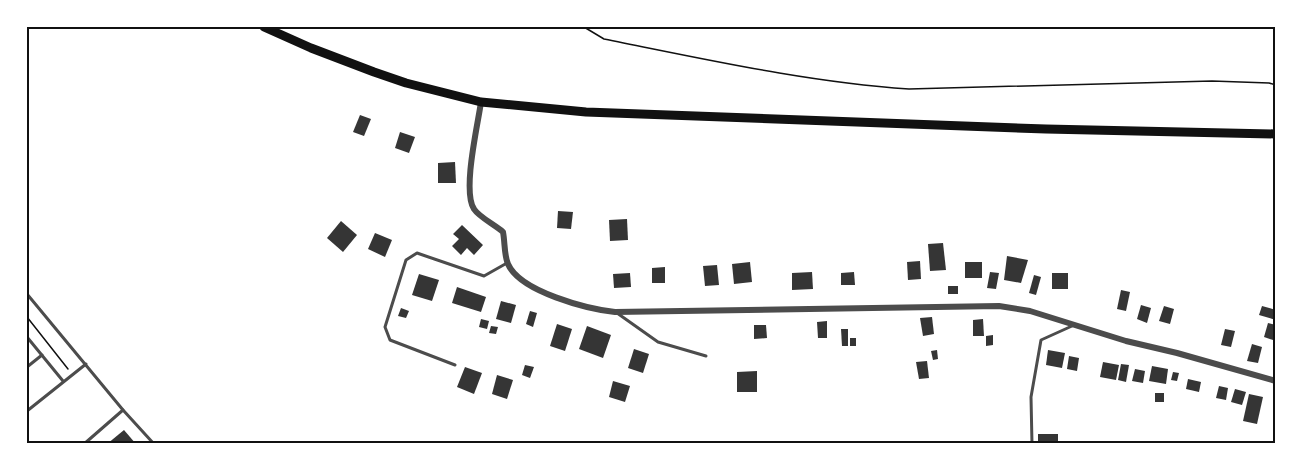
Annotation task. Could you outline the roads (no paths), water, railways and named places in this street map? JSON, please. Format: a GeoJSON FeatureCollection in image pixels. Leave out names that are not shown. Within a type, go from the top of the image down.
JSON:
{"type":"FeatureCollection","features":[{"type":"Feature","properties":{"kind":"main road"},"geometry":{"type":"LineString","coordinates":[[264,27],[384,76],[481,102],[610,113],[1046,129],[1276,134]]}},
{"type":"Feature","properties":{"kind":"street"},"geometry":{"type":"LineString","coordinates":[[481,102],[470,174],[471,201],[475,210],[503,232],[507,263],[519,277],[543,292],[567,302],[615,312],[999,306],[1030,311],[1126,341],[1276,381]]}},
{"type":"Feature","properties":{"kind":"lane"},"geometry":{"type":"LineString","coordinates":[[455,365],[390,340],[385,327],[406,260],[417,253],[484,276],[507,263]]}},
{"type":"Feature","properties":{"kind":"lane"},"geometry":{"type":"LineString","coordinates":[[27,294],[154,444]]}},
{"type":"Feature","properties":{"kind":"lane"},"geometry":{"type":"LineString","coordinates":[[615,312],[658,342],[706,356]]}},
{"type":"Feature","properties":{"kind":"lane"},"geometry":{"type":"LineString","coordinates":[[1032,444],[1031,398],[1041,340],[1075,325]]}},
{"type":"Feature","properties":{"kind":"lane"},"geometry":{"type":"LineString","coordinates":[[27,337],[63,381]]}},
{"type":"Feature","properties":{"kind":"lane"},"geometry":{"type":"LineString","coordinates":[[27,367],[42,355]]}},
{"type":"Feature","properties":{"kind":"lane"},"geometry":{"type":"LineString","coordinates":[[27,411],[86,364]]}},
{"type":"Feature","properties":{"kind":"lane"},"geometry":{"type":"LineString","coordinates":[[84,444],[123,410]]}}]}
